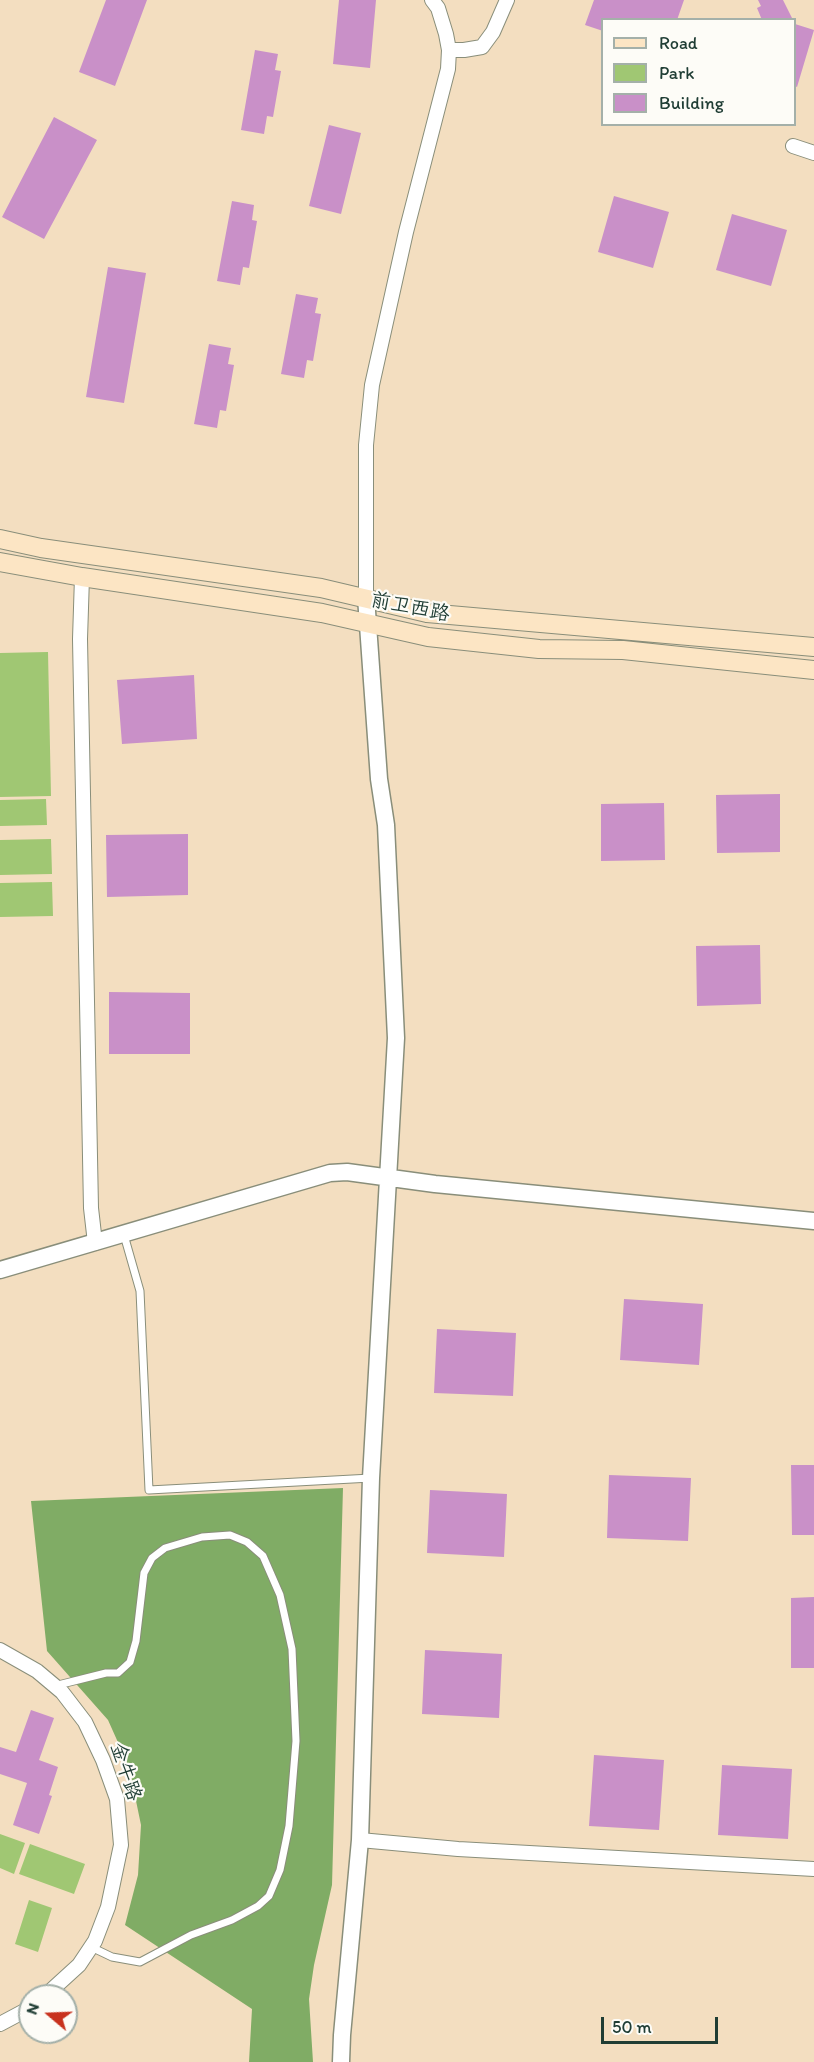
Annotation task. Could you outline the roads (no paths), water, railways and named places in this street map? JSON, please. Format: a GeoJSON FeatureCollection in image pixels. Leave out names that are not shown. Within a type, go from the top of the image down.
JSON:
{"type":"FeatureCollection","features":[{"type":"Feature","properties":{"kind":"main road","name":"前卫西路"},"geometry":{"type":"LineString","coordinates":[[0,539],[41,549],[321,588],[428,612],[814,647]]}},
{"type":"Feature","properties":{"kind":"main road","name":"前卫西路"},"geometry":{"type":"LineString","coordinates":[[0,562],[82,577],[322,613],[439,638],[539,649],[623,650],[814,670]]}},
{"type":"Feature","properties":{"kind":"street"},"geometry":{"type":"LineString","coordinates":[[341,2062],[360,1840],[371,1478],[396,1038],[386,825],[379,779],[367,623],[366,445],[372,385],[406,232],[445,85],[449,50],[438,8],[432,0]]}},
{"type":"Feature","properties":{"kind":"street"},"geometry":{"type":"LineString","coordinates":[[449,50],[482,47],[493,32],[507,0]]}},
{"type":"Feature","properties":{"kind":"street"},"geometry":{"type":"LineString","coordinates":[[793,146],[814,153]]}},
{"type":"Feature","properties":{"kind":"street"},"geometry":{"type":"LineString","coordinates":[[82,577],[80,651],[90,1196],[95,1243]]}},
{"type":"Feature","properties":{"kind":"street"},"geometry":{"type":"LineString","coordinates":[[0,1270],[330,1173],[356,1172],[435,1184],[814,1221]]}},
{"type":"Feature","properties":{"kind":"street","name":"金牛路"},"geometry":{"type":"LineString","coordinates":[[0,1650],[38,1671],[62,1692],[85,1722],[103,1760],[117,1799],[121,1845],[117,1873],[108,1907],[91,1947],[79,1965],[58,1984]]}},
{"type":"Feature","properties":{"kind":"street"},"geometry":{"type":"LineString","coordinates":[[360,1840],[458,1849],[814,1869]]}},
{"type":"Feature","properties":{"kind":"street"},"geometry":{"type":"LineString","coordinates":[[0,2024],[18,2014]]}},
{"type":"Feature","properties":{"kind":"lane"},"geometry":{"type":"LineString","coordinates":[[124,1235],[140,1291],[149,1490],[371,1478]]}},
{"type":"Feature","properties":{"kind":"lane"},"geometry":{"type":"LineString","coordinates":[[54,1686],[106,1673],[118,1673],[130,1662],[136,1641],[144,1574],[152,1558],[165,1548],[202,1538],[230,1535],[248,1542],[263,1556],[280,1595],[292,1649],[296,1741],[289,1826],[280,1870],[269,1896],[258,1906],[232,1920],[191,1935],[140,1962],[112,1957],[91,1947]]}}]}
